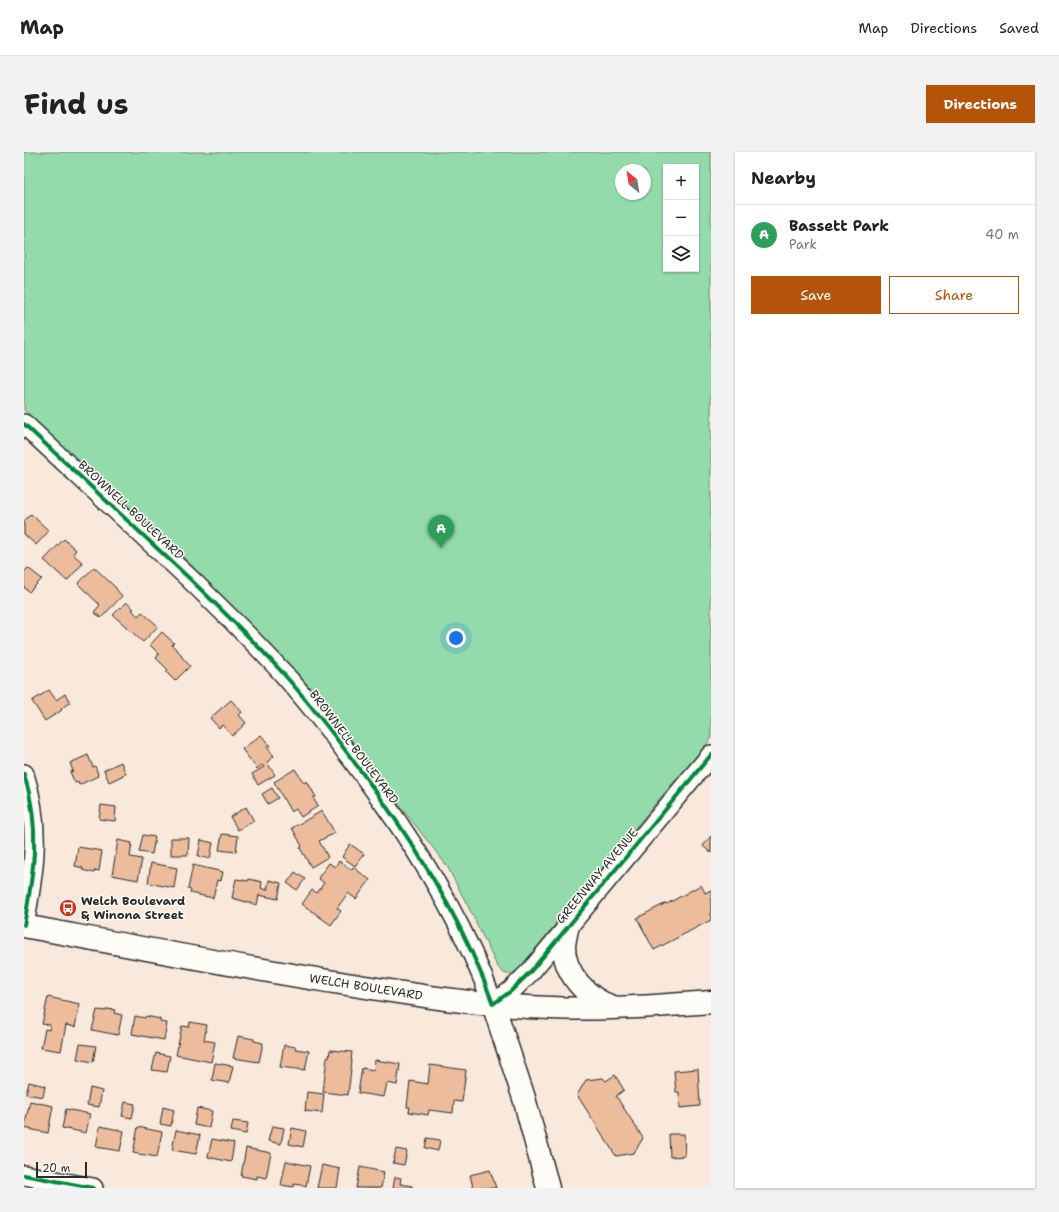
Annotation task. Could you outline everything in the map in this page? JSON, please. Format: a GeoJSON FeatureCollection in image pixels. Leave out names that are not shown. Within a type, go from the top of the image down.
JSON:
{"type":"FeatureCollection","features":[{"type":"Feature","properties":{"kind":"main road","name":"WELCH BOULEVARD"},"geometry":{"type":"LineString","coordinates":[[24,925],[270,972],[434,998],[552,1008],[616,1008],[711,1002]]}},
{"type":"Feature","properties":{"kind":"main road"},"geometry":{"type":"LineString","coordinates":[[568,926],[564,944],[570,969],[576,979],[590,994],[602,1003],[616,1008]]}},
{"type":"Feature","properties":{"kind":"main road"},"geometry":{"type":"LineString","coordinates":[[493,1004],[524,1098],[548,1188]]}},
{"type":"Feature","properties":{"kind":"street","name":"BROWNELL BOULEVARD"},"geometry":{"type":"LineString","coordinates":[[24,424],[229,616],[280,670],[322,719],[389,809],[426,865],[464,937],[493,1004]]}},
{"type":"Feature","properties":{"kind":"street","name":"GREENWAY AVENUE"},"geometry":{"type":"LineString","coordinates":[[493,1004],[521,982],[711,755]]}},
{"type":"Feature","properties":{"kind":"street"},"geometry":{"type":"LineString","coordinates":[[24,774],[31,798],[35,834],[33,874],[24,925]]}},
{"type":"Feature","properties":{"kind":"street"},"geometry":{"type":"LineString","coordinates":[[24,1175],[93,1188]]}},
{"type":"Feature","properties":{"kind":"green space"},"geometry":{"type":"Polygon","coordinates":[[[24,152],[711,152],[711,739],[515,972],[505,974],[499,969],[447,866],[356,748],[254,629],[189,563],[24,410],[24,152]]]}},
{"type":"Feature","properties":{"kind":"building"},"geometry":{"type":"Polygon","coordinates":[[[31,514],[49,531],[36,545],[24,534],[24,521],[31,514]]]}},
{"type":"Feature","properties":{"kind":"building"},"geometry":{"type":"Polygon","coordinates":[[[64,539],[76,550],[73,554],[83,563],[67,581],[44,560],[64,539]]]}},
{"type":"Feature","properties":{"kind":"building"},"geometry":{"type":"Polygon","coordinates":[[[94,567],[116,588],[122,596],[101,618],[94,612],[100,605],[78,584],[94,567]]]}},
{"type":"Feature","properties":{"kind":"building"},"geometry":{"type":"Polygon","coordinates":[[[28,568],[42,579],[29,592],[24,587],[24,572],[28,568]]]}},
{"type":"Feature","properties":{"kind":"building"},"geometry":{"type":"Polygon","coordinates":[[[126,602],[134,609],[132,610],[138,616],[142,612],[158,626],[143,642],[113,615],[126,602]]]}},
{"type":"Feature","properties":{"kind":"building"},"geometry":{"type":"Polygon","coordinates":[[[162,632],[174,643],[172,645],[190,666],[175,681],[166,672],[168,670],[156,658],[159,654],[150,645],[162,632]]]}},
{"type":"Feature","properties":{"kind":"building"},"geometry":{"type":"Polygon","coordinates":[[[49,690],[56,700],[65,694],[70,702],[61,709],[62,710],[45,721],[32,701],[49,690]]]}},
{"type":"Feature","properties":{"kind":"building"},"geometry":{"type":"Polygon","coordinates":[[[231,700],[242,712],[239,715],[246,723],[232,736],[222,725],[219,728],[210,718],[231,700]]]}},
{"type":"Feature","properties":{"kind":"building"},"geometry":{"type":"Polygon","coordinates":[[[261,735],[270,746],[267,747],[274,756],[267,762],[275,775],[258,785],[252,774],[264,767],[262,765],[257,769],[242,749],[261,735]]]}},
{"type":"Feature","properties":{"kind":"building"},"geometry":{"type":"Polygon","coordinates":[[[88,755],[93,767],[95,766],[98,776],[79,785],[78,782],[75,783],[70,772],[73,771],[70,763],[88,755]]]}},
{"type":"Feature","properties":{"kind":"building"},"geometry":{"type":"Polygon","coordinates":[[[121,762],[126,774],[109,782],[104,770],[121,762]]]}},
{"type":"Feature","properties":{"kind":"building"},"geometry":{"type":"Polygon","coordinates":[[[295,769],[304,783],[307,781],[316,797],[313,798],[318,806],[301,817],[296,809],[291,812],[274,782],[295,769]]]}},
{"type":"Feature","properties":{"kind":"building"},"geometry":{"type":"Polygon","coordinates":[[[272,788],[278,798],[268,804],[262,794],[272,788]]]}},
{"type":"Feature","properties":{"kind":"building"},"geometry":{"type":"Polygon","coordinates":[[[101,805],[116,807],[115,821],[99,819],[101,805]]]}},
{"type":"Feature","properties":{"kind":"building"},"geometry":{"type":"Polygon","coordinates":[[[246,807],[254,821],[238,830],[230,817],[246,807]]]}},
{"type":"Feature","properties":{"kind":"building"},"geometry":{"type":"Polygon","coordinates":[[[322,811],[335,833],[319,841],[328,857],[311,867],[300,848],[302,846],[292,828],[322,811]]]}},
{"type":"Feature","properties":{"kind":"building"},"geometry":{"type":"Polygon","coordinates":[[[222,834],[238,836],[236,852],[219,850],[222,834]]]}},
{"type":"Feature","properties":{"kind":"building"},"geometry":{"type":"Polygon","coordinates":[[[143,835],[155,837],[152,854],[139,852],[143,835]]]}},
{"type":"Feature","properties":{"kind":"building"},"geometry":{"type":"Polygon","coordinates":[[[711,836],[711,853],[703,846],[711,836]]]}},
{"type":"Feature","properties":{"kind":"building"},"geometry":{"type":"Polygon","coordinates":[[[171,838],[189,838],[188,855],[171,855],[171,838]]]}},
{"type":"Feature","properties":{"kind":"building"},"geometry":{"type":"Polygon","coordinates":[[[118,840],[132,843],[130,857],[142,859],[138,880],[112,875],[118,840]]]}},
{"type":"Feature","properties":{"kind":"building"},"geometry":{"type":"Polygon","coordinates":[[[201,840],[213,843],[210,859],[198,856],[201,840]]]}},
{"type":"Feature","properties":{"kind":"building"},"geometry":{"type":"Polygon","coordinates":[[[350,844],[364,854],[355,866],[342,857],[350,844]]]}},
{"type":"Feature","properties":{"kind":"building"},"geometry":{"type":"Polygon","coordinates":[[[78,847],[102,851],[99,871],[95,870],[94,873],[82,870],[83,868],[75,866],[78,847]]]}},
{"type":"Feature","properties":{"kind":"building"},"geometry":{"type":"Polygon","coordinates":[[[339,861],[351,870],[353,867],[370,880],[356,899],[348,893],[337,908],[341,911],[331,925],[302,904],[312,890],[317,893],[324,883],[318,878],[329,863],[335,867],[339,861]]]}},
{"type":"Feature","properties":{"kind":"building"},"geometry":{"type":"Polygon","coordinates":[[[151,863],[177,868],[174,888],[148,883],[151,863]]]}},
{"type":"Feature","properties":{"kind":"building"},"geometry":{"type":"Polygon","coordinates":[[[193,865],[223,872],[221,881],[217,880],[213,898],[190,893],[191,890],[188,889],[193,865]]]}},
{"type":"Feature","properties":{"kind":"building"},"geometry":{"type":"Polygon","coordinates":[[[295,872],[305,879],[297,890],[287,883],[295,872]]]}},
{"type":"Feature","properties":{"kind":"building"},"geometry":{"type":"Polygon","coordinates":[[[236,879],[248,881],[249,879],[262,882],[261,888],[267,890],[269,880],[281,883],[278,899],[259,895],[257,905],[232,898],[236,879]]]}},
{"type":"Feature","properties":{"kind":"building"},"geometry":{"type":"Polygon","coordinates":[[[701,885],[705,893],[711,890],[711,920],[654,950],[637,918],[666,903],[667,904],[701,885]]]}},
{"type":"Feature","properties":{"kind":"building"},"geometry":{"type":"Polygon","coordinates":[[[48,997],[80,1004],[75,1027],[66,1025],[61,1051],[41,1048],[45,1029],[49,1030],[50,1025],[42,1024],[48,997]]]}},
{"type":"Feature","properties":{"kind":"building"},"geometry":{"type":"Polygon","coordinates":[[[107,1009],[115,1010],[114,1013],[122,1015],[118,1035],[92,1030],[97,1010],[106,1011],[107,1009]]]}},
{"type":"Feature","properties":{"kind":"building"},"geometry":{"type":"Polygon","coordinates":[[[135,1016],[145,1018],[146,1016],[160,1019],[160,1022],[167,1023],[164,1040],[132,1034],[135,1016]]]}},
{"type":"Feature","properties":{"kind":"building"},"geometry":{"type":"Polygon","coordinates":[[[190,1022],[207,1025],[204,1040],[215,1042],[211,1062],[176,1055],[182,1026],[189,1027],[190,1022]]]}},
{"type":"Feature","properties":{"kind":"building"},"geometry":{"type":"Polygon","coordinates":[[[238,1036],[254,1039],[254,1041],[263,1043],[259,1062],[233,1058],[238,1036]]]}},
{"type":"Feature","properties":{"kind":"building"},"geometry":{"type":"Polygon","coordinates":[[[80,1044],[96,1046],[93,1062],[77,1059],[80,1044]]]}},
{"type":"Feature","properties":{"kind":"building"},"geometry":{"type":"Polygon","coordinates":[[[284,1045],[296,1047],[295,1049],[309,1051],[305,1070],[280,1067],[284,1045]]]}},
{"type":"Feature","properties":{"kind":"building"},"geometry":{"type":"Polygon","coordinates":[[[330,1050],[352,1052],[348,1095],[323,1092],[327,1057],[329,1058],[330,1050]]]}},
{"type":"Feature","properties":{"kind":"building"},"geometry":{"type":"Polygon","coordinates":[[[156,1053],[170,1056],[167,1072],[152,1070],[156,1053]]]}},
{"type":"Feature","properties":{"kind":"building"},"geometry":{"type":"Polygon","coordinates":[[[375,1060],[400,1064],[397,1085],[387,1083],[384,1097],[358,1093],[362,1068],[374,1070],[375,1060]]]}},
{"type":"Feature","properties":{"kind":"building"},"geometry":{"type":"Polygon","coordinates":[[[215,1063],[233,1066],[229,1083],[212,1080],[215,1063]]]}},
{"type":"Feature","properties":{"kind":"building"},"geometry":{"type":"Polygon","coordinates":[[[430,1065],[466,1070],[462,1102],[454,1101],[453,1113],[429,1110],[428,1115],[409,1112],[410,1107],[407,1107],[410,1081],[428,1084],[430,1065]]]}},
{"type":"Feature","properties":{"kind":"building"},"geometry":{"type":"Polygon","coordinates":[[[698,1069],[700,1106],[680,1108],[679,1092],[676,1092],[674,1071],[698,1069]]]}},
{"type":"Feature","properties":{"kind":"building"},"geometry":{"type":"Polygon","coordinates":[[[615,1075],[624,1090],[616,1096],[643,1138],[634,1153],[616,1156],[577,1095],[586,1080],[603,1078],[606,1081],[615,1075]]]}},
{"type":"Feature","properties":{"kind":"building"},"geometry":{"type":"Polygon","coordinates":[[[29,1082],[45,1086],[43,1097],[26,1094],[29,1082]]]}},
{"type":"Feature","properties":{"kind":"building"},"geometry":{"type":"Polygon","coordinates":[[[90,1088],[102,1091],[99,1107],[87,1105],[90,1088]]]}},
{"type":"Feature","properties":{"kind":"building"},"geometry":{"type":"Polygon","coordinates":[[[307,1092],[324,1094],[322,1113],[305,1111],[307,1092]]]}},
{"type":"Feature","properties":{"kind":"building"},"geometry":{"type":"Polygon","coordinates":[[[30,1101],[53,1106],[48,1133],[24,1128],[30,1101]]]}},
{"type":"Feature","properties":{"kind":"building"},"geometry":{"type":"Polygon","coordinates":[[[125,1102],[135,1104],[132,1118],[122,1116],[125,1102]]]}},
{"type":"Feature","properties":{"kind":"building"},"geometry":{"type":"Polygon","coordinates":[[[163,1107],[174,1110],[171,1126],[160,1124],[163,1107]]]}},
{"type":"Feature","properties":{"kind":"building"},"geometry":{"type":"Polygon","coordinates":[[[197,1108],[212,1111],[209,1128],[194,1125],[197,1108]]]}},
{"type":"Feature","properties":{"kind":"building"},"geometry":{"type":"Polygon","coordinates":[[[66,1109],[90,1114],[86,1133],[62,1128],[66,1109]]]}},
{"type":"Feature","properties":{"kind":"building"},"geometry":{"type":"Polygon","coordinates":[[[233,1121],[248,1123],[246,1134],[231,1131],[233,1121]]]}},
{"type":"Feature","properties":{"kind":"building"},"geometry":{"type":"Polygon","coordinates":[[[100,1126],[124,1131],[120,1151],[96,1147],[100,1126]]]}},
{"type":"Feature","properties":{"kind":"building"},"geometry":{"type":"Polygon","coordinates":[[[272,1126],[284,1128],[281,1144],[268,1141],[272,1126]]]}},
{"type":"Feature","properties":{"kind":"building"},"geometry":{"type":"Polygon","coordinates":[[[138,1127],[162,1132],[157,1157],[133,1153],[138,1127]]]}},
{"type":"Feature","properties":{"kind":"building"},"geometry":{"type":"Polygon","coordinates":[[[292,1128],[306,1131],[303,1147],[289,1144],[292,1128]]]}},
{"type":"Feature","properties":{"kind":"building"},"geometry":{"type":"Polygon","coordinates":[[[176,1130],[200,1135],[196,1154],[172,1150],[176,1130]]]}},
{"type":"Feature","properties":{"kind":"building"},"geometry":{"type":"Polygon","coordinates":[[[669,1134],[684,1134],[685,1156],[670,1157],[669,1134]]]}},
{"type":"Feature","properties":{"kind":"building"},"geometry":{"type":"Polygon","coordinates":[[[427,1138],[440,1140],[438,1151],[425,1148],[427,1138]]]}},
{"type":"Feature","properties":{"kind":"building"},"geometry":{"type":"Polygon","coordinates":[[[212,1139],[234,1143],[231,1162],[208,1157],[212,1139]]]}},
{"type":"Feature","properties":{"kind":"building"},"geometry":{"type":"Polygon","coordinates":[[[246,1148],[271,1153],[266,1178],[257,1176],[257,1179],[241,1176],[246,1148]]]}},
{"type":"Feature","properties":{"kind":"building"},"geometry":{"type":"Polygon","coordinates":[[[396,1149],[407,1151],[404,1165],[393,1163],[396,1149]]]}},
{"type":"Feature","properties":{"kind":"building"},"geometry":{"type":"Polygon","coordinates":[[[286,1161],[310,1166],[306,1186],[294,1184],[294,1187],[281,1185],[286,1161]]]}},
{"type":"Feature","properties":{"kind":"building"},"geometry":{"type":"Polygon","coordinates":[[[322,1165],[340,1169],[337,1188],[317,1188],[322,1165]]]}},
{"type":"Feature","properties":{"kind":"building"},"geometry":{"type":"Polygon","coordinates":[[[360,1167],[384,1172],[381,1188],[356,1188],[360,1167]]]}},
{"type":"Feature","properties":{"kind":"building"},"geometry":{"type":"Polygon","coordinates":[[[490,1170],[496,1188],[472,1188],[470,1175],[490,1170]]]}},
{"type":"Feature","properties":{"kind":"building"},"geometry":{"type":"Polygon","coordinates":[[[395,1177],[401,1178],[400,1184],[412,1186],[412,1188],[393,1188],[395,1177]]]}},
{"type":"Feature","properties":{"kind":"cycle path"},"geometry":{"type":"LineString","coordinates":[[24,424],[225,613],[281,671],[319,716],[396,820],[428,870],[457,922],[493,1004],[511,991],[531,971],[711,755]]}},
{"type":"Feature","properties":{"kind":"cycle path"},"geometry":{"type":"LineString","coordinates":[[24,774],[33,813],[34,831],[33,868],[24,925]]}},
{"type":"Feature","properties":{"kind":"cycle path"},"geometry":{"type":"LineString","coordinates":[[24,1175],[93,1188]]}},
{"type":"Feature","properties":{"kind":"place","name":"Bassett Park"},"geometry":{"type":"Point","coordinates":[441,548]}},
{"type":"Feature","properties":{"kind":"place","name":"Welch Boulevard & Winona Street"},"geometry":{"type":"Point","coordinates":[68,908]}}]}
